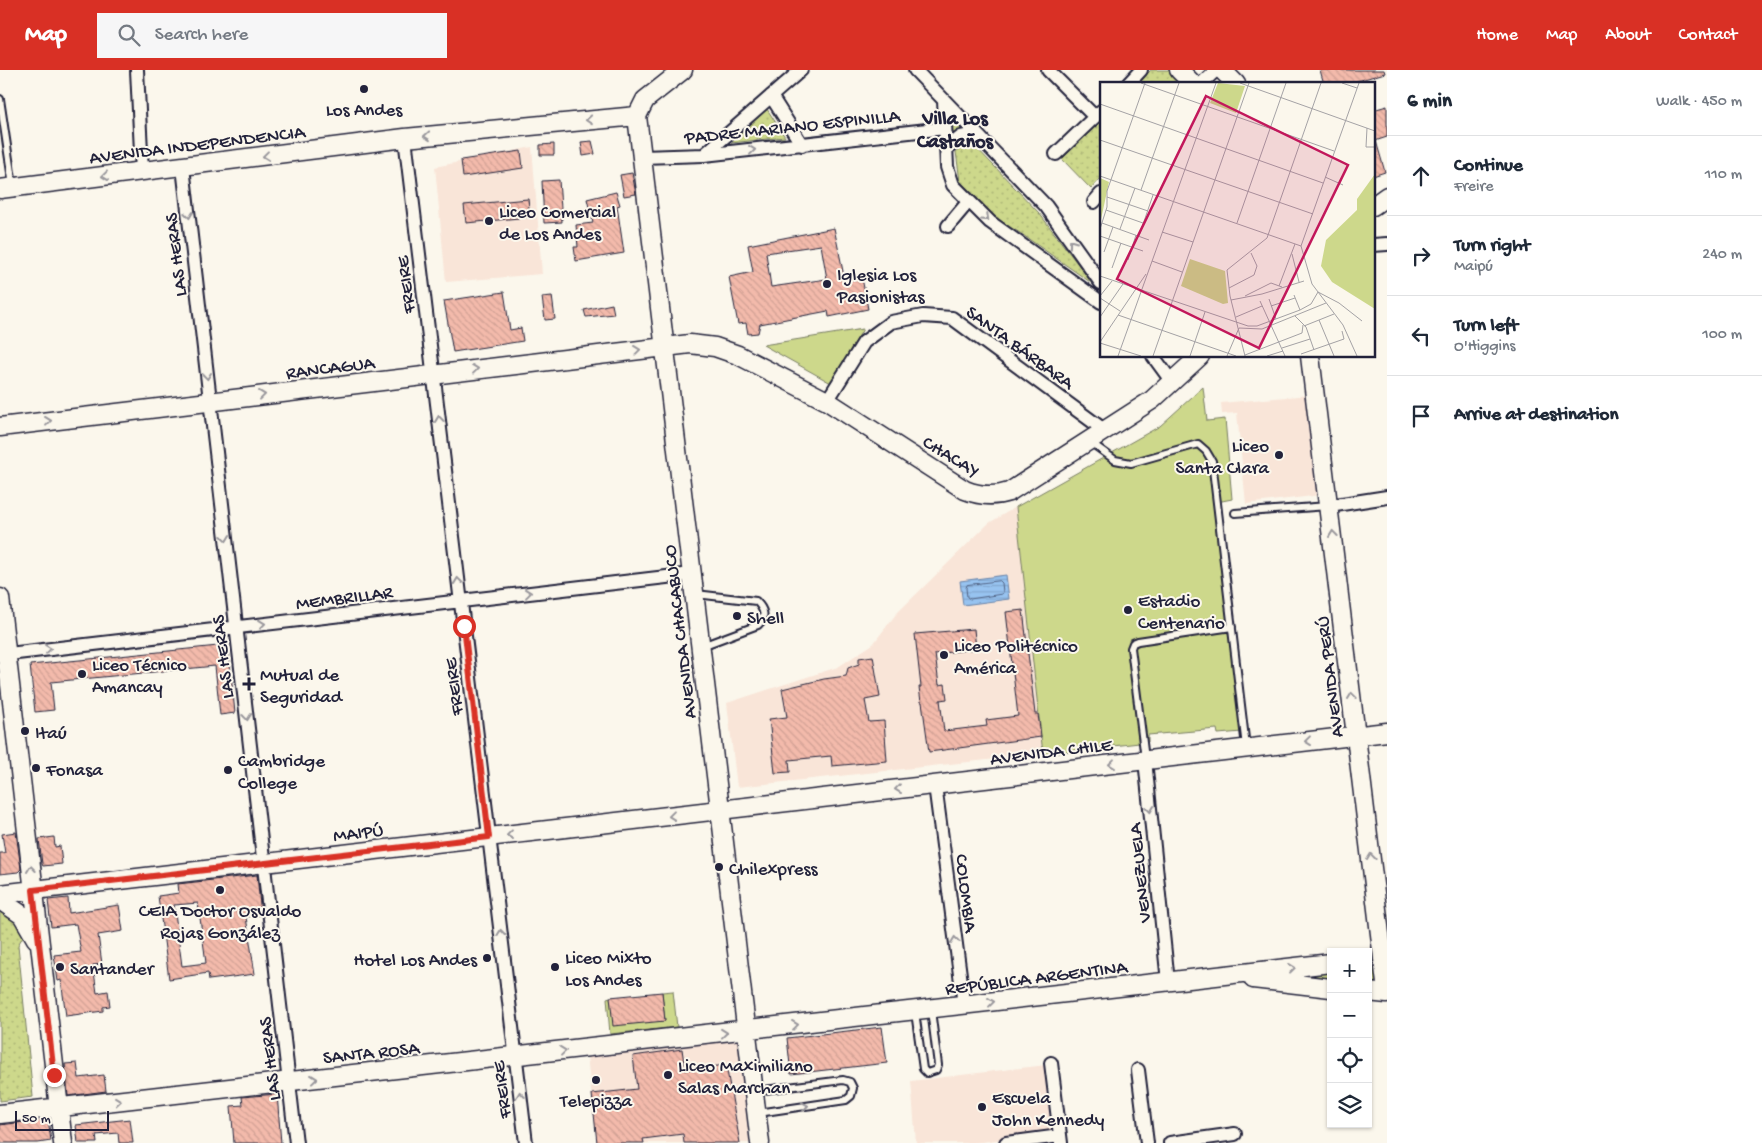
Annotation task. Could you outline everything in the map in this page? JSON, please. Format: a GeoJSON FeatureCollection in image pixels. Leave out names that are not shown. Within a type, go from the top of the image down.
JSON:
{"type":"FeatureCollection","features":[{"type":"Feature","properties":{"kind":"main road"},"geometry":{"type":"LineString","coordinates":[[637,116],[645,100],[683,70]]}},
{"type":"Feature","properties":{"kind":"main road"},"geometry":{"type":"LineString","coordinates":[[1179,70],[1191,82]]}},
{"type":"Feature","properties":{"kind":"main road"},"geometry":{"type":"LineString","coordinates":[[1222,70],[1234,82]]}},
{"type":"Feature","properties":{"kind":"main road","name":"AVENIDA INDEPENDENCIA"},"geometry":{"type":"LineString","coordinates":[[6,188],[405,138],[637,116]]}},
{"type":"Feature","properties":{"kind":"main road","name":"AVENIDA CHACABUCO"},"geometry":{"type":"LineString","coordinates":[[637,116],[760,1143]]}},
{"type":"Feature","properties":{"kind":"main road"},"geometry":{"type":"LineString","coordinates":[[1374,205],[1387,196]]}},
{"type":"Feature","properties":{"kind":"main road","name":"CHACAY"},"geometry":{"type":"LineString","coordinates":[[665,346],[690,344],[715,347],[749,360],[827,401],[958,486],[980,495],[1010,492],[1152,400],[1198,358]]}},
{"type":"Feature","properties":{"kind":"main road","name":"RANCAGUA"},"geometry":{"type":"LineString","coordinates":[[0,427],[665,346]]}},
{"type":"Feature","properties":{"kind":"main road","name":"AVENIDA PERÚ"},"geometry":{"type":"LineString","coordinates":[[1310,358],[1356,736],[1379,958],[1387,993]]}},
{"type":"Feature","properties":{"kind":"main road"},"geometry":{"type":"LineString","coordinates":[[0,598],[3,654],[41,948],[63,1143]]}},
{"type":"Feature","properties":{"kind":"main road","name":"AVENIDA CHILE"},"geometry":{"type":"LineString","coordinates":[[720,810],[1387,732]]}},
{"type":"Feature","properties":{"kind":"main road","name":"MAIPÚ"},"geometry":{"type":"LineString","coordinates":[[0,894],[720,810]]}},
{"type":"Feature","properties":{"kind":"main road"},"geometry":{"type":"LineString","coordinates":[[0,900],[22,915],[41,948]]}},
{"type":"Feature","properties":{"kind":"main road","name":"REPÚBLICA ARGENTINA"},"geometry":{"type":"LineString","coordinates":[[747,1030],[1327,963]]}},
{"type":"Feature","properties":{"kind":"main road"},"geometry":{"type":"LineString","coordinates":[[1221,976],[1327,988]]}},
{"type":"Feature","properties":{"kind":"main road"},"geometry":{"type":"LineString","coordinates":[[1372,992],[1387,993]]}},
{"type":"Feature","properties":{"kind":"main road","name":"SANTA ROSA"},"geometry":{"type":"LineString","coordinates":[[0,1114],[747,1030]]}},
{"type":"Feature","properties":{"kind":"main road"},"geometry":{"type":"LineString","coordinates":[[19,1112],[38,1106],[47,1095],[54,1075]]}},
{"type":"Feature","properties":{"kind":"street"},"geometry":{"type":"LineString","coordinates":[[137,70],[142,172]]}},
{"type":"Feature","properties":{"kind":"street"},"geometry":{"type":"LineString","coordinates":[[704,155],[801,70]]}},
{"type":"Feature","properties":{"kind":"street"},"geometry":{"type":"LineString","coordinates":[[915,70],[1046,206],[1100,282]]}},
{"type":"Feature","properties":{"kind":"street"},"geometry":{"type":"LineString","coordinates":[[1048,70],[1098,114],[1056,154]]}},
{"type":"Feature","properties":{"kind":"street"},"geometry":{"type":"LineString","coordinates":[[1130,82],[1141,70]]}},
{"type":"Feature","properties":{"kind":"street"},"geometry":{"type":"LineString","coordinates":[[1203,82],[1216,70]]}},
{"type":"Feature","properties":{"kind":"street"},"geometry":{"type":"LineString","coordinates":[[771,96],[802,145]]}},
{"type":"Feature","properties":{"kind":"street"},"geometry":{"type":"LineString","coordinates":[[944,100],[947,167],[953,185],[990,222],[1100,301]]}},
{"type":"Feature","properties":{"kind":"street","name":"PADRE MARIANO ESPINILLA"},"geometry":{"type":"LineString","coordinates":[[642,157],[704,155],[945,128]]}},
{"type":"Feature","properties":{"kind":"street"},"geometry":{"type":"LineString","coordinates":[[946,149],[961,137],[976,134]]}},
{"type":"Feature","properties":{"kind":"street","name":"FREIRE"},"geometry":{"type":"LineString","coordinates":[[405,138],[526,1143]]}},
{"type":"Feature","properties":{"kind":"street","name":"LAS HERAS"},"geometry":{"type":"LineString","coordinates":[[183,167],[296,1143]]}},
{"type":"Feature","properties":{"kind":"street"},"geometry":{"type":"LineString","coordinates":[[948,226],[969,201]]}},
{"type":"Feature","properties":{"kind":"street"},"geometry":{"type":"LineString","coordinates":[[1374,245],[1387,244]]}},
{"type":"Feature","properties":{"kind":"street","name":"SANTA BÁRBARA"},"geometry":{"type":"LineString","coordinates":[[827,401],[864,342],[891,322],[923,316],[952,318],[1104,430]]}},
{"type":"Feature","properties":{"kind":"street"},"geometry":{"type":"LineString","coordinates":[[1154,358],[1172,382]]}},
{"type":"Feature","properties":{"kind":"street"},"geometry":{"type":"LineString","coordinates":[[1329,506],[1387,497]]}},
{"type":"Feature","properties":{"kind":"street","name":"MEMBRILLAR"},"geometry":{"type":"LineString","coordinates":[[3,654],[692,574]]}},
{"type":"Feature","properties":{"kind":"street","name":"VENEZUELA"},"geometry":{"type":"LineString","coordinates":[[1145,760],[1168,982]]}},
{"type":"Feature","properties":{"kind":"street","name":"COLOMBIA"},"geometry":{"type":"LineString","coordinates":[[935,785],[964,1005]]}},
{"type":"Feature","properties":{"kind":"street"},"geometry":{"type":"LineString","coordinates":[[1006,1143],[1061,1140],[1051,1063]]}},
{"type":"Feature","properties":{"kind":"street"},"geometry":{"type":"LineString","coordinates":[[1138,1070],[1147,1143]]}},
{"type":"Feature","properties":{"kind":"street"},"geometry":{"type":"LineString","coordinates":[[1170,1143],[1235,1134]]}},
{"type":"Feature","properties":{"kind":"lane"},"geometry":{"type":"LineString","coordinates":[[0,99],[6,188]]}},
{"type":"Feature","properties":{"kind":"lane"},"geometry":{"type":"LineString","coordinates":[[1088,440],[1115,460],[1131,463],[1198,444],[1206,450],[1212,461],[1246,748]]}},
{"type":"Feature","properties":{"kind":"lane"},"geometry":{"type":"LineString","coordinates":[[1234,513],[1329,506]]}},
{"type":"Feature","properties":{"kind":"lane"},"geometry":{"type":"LineString","coordinates":[[694,593],[756,601],[764,614],[763,621],[758,626],[701,647]]}},
{"type":"Feature","properties":{"kind":"lane"},"geometry":{"type":"LineString","coordinates":[[1145,760],[1131,648],[1133,643],[1232,627]]}},
{"type":"Feature","properties":{"kind":"lane"},"geometry":{"type":"LineString","coordinates":[[923,1010],[938,1065],[936,1070],[927,1072],[923,1069],[923,1010]]}},
{"type":"Feature","properties":{"kind":"lane"},"geometry":{"type":"LineString","coordinates":[[754,1091],[843,1080],[850,1082],[853,1088],[851,1096],[846,1100],[756,1113]]}},
{"type":"Feature","properties":{"kind":"shaded area","name":"Liceo Comercial de Los Andes"},"geometry":{"type":"Polygon","coordinates":[[[532,147],[542,274],[446,282],[435,167],[532,147]]]}},
{"type":"Feature","properties":{"kind":"shaded area","name":"Liceo Santa Clara"},"geometry":{"type":"Polygon","coordinates":[[[1309,395],[1322,495],[1246,504],[1237,413],[1222,414],[1221,403],[1309,395]]]}},
{"type":"Feature","properties":{"kind":"shaded area","name":"Liceo Politécnico América"},"geometry":{"type":"Polygon","coordinates":[[[1016,507],[1043,754],[737,787],[727,703],[838,667],[873,644],[896,614],[989,523],[1016,507]]]}},
{"type":"Feature","properties":{"kind":"shaded area","name":"Liceo Maximiliano Salas Marchan"},"geometry":{"type":"Polygon","coordinates":[[[742,1038],[755,1143],[597,1143],[587,1056],[742,1038]]]}},
{"type":"Feature","properties":{"kind":"shaded area","name":"Escuela John Kennedy"},"geometry":{"type":"Polygon","coordinates":[[[1046,1065],[1055,1132],[974,1143],[916,1143],[911,1081],[1046,1065]]]}},
{"type":"Feature","properties":{"kind":"green space"},"geometry":{"type":"Polygon","coordinates":[[[1151,70],[1168,70],[1180,82],[1139,82],[1151,70]]]}},
{"type":"Feature","properties":{"kind":"green space"},"geometry":{"type":"Polygon","coordinates":[[[767,109],[785,137],[731,143],[767,109]]]}},
{"type":"Feature","properties":{"kind":"green space"},"geometry":{"type":"Polygon","coordinates":[[[951,116],[962,130],[951,136],[951,116]]]}},
{"type":"Feature","properties":{"kind":"green space"},"geometry":{"type":"Polygon","coordinates":[[[1100,121],[1100,179],[1091,189],[1062,159],[1100,121]]]}},
{"type":"Feature","properties":{"kind":"green space"},"geometry":{"type":"Polygon","coordinates":[[[971,142],[1039,213],[1093,284],[997,219],[960,181],[956,152],[971,142]]]}},
{"type":"Feature","properties":{"kind":"green space"},"geometry":{"type":"Polygon","coordinates":[[[863,329],[831,383],[763,345],[863,329]]]}},
{"type":"Feature","properties":{"kind":"green space","name":"Estadio Centenario"},"geometry":{"type":"Polygon","coordinates":[[[1203,387],[1207,421],[1225,419],[1232,499],[1217,502],[1242,732],[1218,734],[1217,729],[1148,735],[1148,742],[1043,754],[1016,507],[1160,426],[1203,387]]]}},
{"type":"Feature","properties":{"kind":"green space"},"geometry":{"type":"Polygon","coordinates":[[[0,906],[26,931],[18,945],[33,1097],[0,1101],[0,906]]]}},
{"type":"Feature","properties":{"kind":"green space"},"geometry":{"type":"Polygon","coordinates":[[[1379,962],[1383,986],[1372,985],[1372,963],[1379,962]]]}},
{"type":"Feature","properties":{"kind":"green space"},"geometry":{"type":"Polygon","coordinates":[[[1327,968],[1327,982],[1259,977],[1327,968]]]}},
{"type":"Feature","properties":{"kind":"green space"},"geometry":{"type":"Polygon","coordinates":[[[673,991],[677,1027],[610,1034],[607,998],[610,997],[665,1020],[662,992],[673,991]]]}},
{"type":"Feature","properties":{"kind":"water"},"geometry":{"type":"Polygon","coordinates":[[[1006,575],[1009,599],[963,605],[960,581],[1006,575]]]}},
{"type":"Feature","properties":{"kind":"building"},"geometry":{"type":"Polygon","coordinates":[[[1320,70],[1384,70],[1385,73],[1354,82],[1323,82],[1320,70]]]}},
{"type":"Feature","properties":{"kind":"building"},"geometry":{"type":"Polygon","coordinates":[[[1387,106],[1387,137],[1375,141],[1374,138],[1374,110],[1387,106]]]}},
{"type":"Feature","properties":{"kind":"building"},"geometry":{"type":"Polygon","coordinates":[[[592,141],[595,154],[583,156],[581,142],[592,141]]]}},
{"type":"Feature","properties":{"kind":"building"},"geometry":{"type":"Polygon","coordinates":[[[1374,141],[1376,141],[1385,172],[1374,176],[1374,141]]]}},
{"type":"Feature","properties":{"kind":"building"},"geometry":{"type":"Polygon","coordinates":[[[554,144],[554,155],[540,155],[540,145],[554,144]]]}},
{"type":"Feature","properties":{"kind":"building"},"geometry":{"type":"Polygon","coordinates":[[[521,151],[523,168],[463,177],[461,160],[521,151]]]}},
{"type":"Feature","properties":{"kind":"building"},"geometry":{"type":"Polygon","coordinates":[[[632,173],[636,194],[624,196],[620,175],[632,173]]]}},
{"type":"Feature","properties":{"kind":"building"},"geometry":{"type":"Polygon","coordinates":[[[559,180],[562,222],[544,223],[542,181],[559,180]]]}},
{"type":"Feature","properties":{"kind":"building"},"geometry":{"type":"Polygon","coordinates":[[[616,192],[620,205],[617,206],[624,253],[576,261],[574,247],[578,247],[576,225],[593,223],[587,199],[616,192]]]}},
{"type":"Feature","properties":{"kind":"building"},"geometry":{"type":"Polygon","coordinates":[[[528,199],[530,217],[466,223],[464,205],[528,199]]]}},
{"type":"Feature","properties":{"kind":"building","name":"Iglesia Los Pasionistas"},"geometry":{"type":"Polygon","coordinates":[[[834,228],[845,281],[862,278],[868,309],[829,317],[828,311],[760,324],[758,333],[748,334],[746,323],[738,324],[729,277],[753,272],[748,245],[834,228]],[[821,245],[766,253],[771,287],[827,279],[821,245]]]}},
{"type":"Feature","properties":{"kind":"building"},"geometry":{"type":"Polygon","coordinates":[[[504,292],[510,330],[521,328],[523,341],[453,352],[444,301],[504,292]]]}},
{"type":"Feature","properties":{"kind":"building"},"geometry":{"type":"Polygon","coordinates":[[[552,296],[555,319],[545,320],[542,297],[552,296]]]}},
{"type":"Feature","properties":{"kind":"building"},"geometry":{"type":"Polygon","coordinates":[[[612,304],[614,314],[586,317],[584,310],[612,304]]]}},
{"type":"Feature","properties":{"kind":"building"},"geometry":{"type":"Polygon","coordinates":[[[1023,610],[1035,714],[1038,714],[1041,737],[929,752],[919,687],[921,687],[915,634],[974,629],[976,649],[935,654],[939,685],[945,684],[947,699],[940,700],[944,731],[987,726],[986,720],[1018,716],[1006,612],[1023,610]]]}},
{"type":"Feature","properties":{"kind":"building","name":"Liceo Técnico Amancay"},"geometry":{"type":"Polygon","coordinates":[[[228,645],[235,713],[220,715],[215,666],[51,682],[54,710],[35,712],[30,665],[228,645]]]}},
{"type":"Feature","properties":{"kind":"building"},"geometry":{"type":"Polygon","coordinates":[[[873,656],[880,697],[865,700],[869,722],[884,721],[887,761],[832,766],[831,756],[789,760],[790,772],[775,773],[769,719],[787,717],[782,689],[846,676],[848,668],[859,664],[859,658],[873,656]]]}},
{"type":"Feature","properties":{"kind":"building"},"geometry":{"type":"Polygon","coordinates":[[[16,832],[21,869],[18,872],[0,874],[0,853],[5,853],[2,834],[16,832]]]}},
{"type":"Feature","properties":{"kind":"building"},"geometry":{"type":"Polygon","coordinates":[[[54,837],[55,847],[60,846],[62,864],[43,866],[39,839],[54,837]]]}},
{"type":"Feature","properties":{"kind":"building"},"geometry":{"type":"Polygon","coordinates":[[[257,875],[261,915],[246,917],[255,974],[209,980],[208,973],[169,979],[158,896],[179,893],[178,884],[257,875]],[[198,903],[174,905],[182,966],[206,963],[198,903]]]}},
{"type":"Feature","properties":{"kind":"building"},"geometry":{"type":"Polygon","coordinates":[[[68,898],[69,913],[119,905],[123,931],[98,935],[102,964],[93,965],[97,993],[108,991],[110,1006],[103,1007],[103,1011],[66,1016],[61,980],[58,981],[54,955],[81,952],[76,924],[51,927],[48,900],[68,898]]]}},
{"type":"Feature","properties":{"kind":"building"},"geometry":{"type":"Polygon","coordinates":[[[662,992],[665,1021],[613,1026],[610,997],[662,992]]]}},
{"type":"Feature","properties":{"kind":"building"},"geometry":{"type":"Polygon","coordinates":[[[882,1027],[887,1063],[791,1074],[787,1038],[882,1027]]]}},
{"type":"Feature","properties":{"kind":"building","name":"Liceo Maximiliano Salas Marchan"},"geometry":{"type":"Polygon","coordinates":[[[682,1049],[685,1070],[726,1065],[740,1143],[684,1143],[683,1134],[643,1139],[644,1143],[597,1143],[592,1094],[637,1089],[633,1056],[682,1049]]]}},
{"type":"Feature","properties":{"kind":"building"},"geometry":{"type":"Polygon","coordinates":[[[77,1063],[79,1078],[104,1075],[106,1091],[68,1096],[65,1064],[77,1063]]]}},
{"type":"Feature","properties":{"kind":"building"},"geometry":{"type":"Polygon","coordinates":[[[277,1094],[281,1143],[234,1143],[231,1106],[243,1105],[242,1097],[277,1094]]]}},
{"type":"Feature","properties":{"kind":"building"},"geometry":{"type":"Polygon","coordinates":[[[48,1119],[51,1141],[0,1143],[0,1125],[48,1119]]]}},
{"type":"Feature","properties":{"kind":"building"},"geometry":{"type":"Polygon","coordinates":[[[130,1119],[133,1143],[119,1143],[118,1133],[96,1135],[97,1143],[78,1143],[76,1125],[130,1119]]]}},
{"type":"Feature","properties":{"kind":"place","name":"Los Andes"},"geometry":{"type":"Point","coordinates":[364,89]}},
{"type":"Feature","properties":{"kind":"place","name":"Liceo Comercial de Los Andes"},"geometry":{"type":"Point","coordinates":[489,221]}},
{"type":"Feature","properties":{"kind":"place","name":"Iglesia Los Pasionistas"},"geometry":{"type":"Point","coordinates":[827,284]}},
{"type":"Feature","properties":{"kind":"place","name":"Liceo Santa Clara"},"geometry":{"type":"Point","coordinates":[1279,455]}},
{"type":"Feature","properties":{"kind":"place","name":"Estadio Centenario"},"geometry":{"type":"Point","coordinates":[1128,610]}},
{"type":"Feature","properties":{"kind":"place","name":"Shell"},"geometry":{"type":"Point","coordinates":[737,616]}},
{"type":"Feature","properties":{"kind":"place","name":"Liceo Politécnico América"},"geometry":{"type":"Point","coordinates":[944,655]}},
{"type":"Feature","properties":{"kind":"place","name":"Liceo Técnico Amancay"},"geometry":{"type":"Point","coordinates":[82,674]}},
{"type":"Feature","properties":{"kind":"place","name":"Mutual de Seguridad"},"geometry":{"type":"Point","coordinates":[249,684]}},
{"type":"Feature","properties":{"kind":"place","name":"Itaú"},"geometry":{"type":"Point","coordinates":[25,731]}},
{"type":"Feature","properties":{"kind":"place","name":"Fonasa"},"geometry":{"type":"Point","coordinates":[36,768]}},
{"type":"Feature","properties":{"kind":"place","name":"Cambridge College"},"geometry":{"type":"Point","coordinates":[228,770]}},
{"type":"Feature","properties":{"kind":"place","name":"Chilexpress"},"geometry":{"type":"Point","coordinates":[719,867]}},
{"type":"Feature","properties":{"kind":"place","name":"CEIA Doctor Osvaldo Rojas González"},"geometry":{"type":"Point","coordinates":[220,890]}},
{"type":"Feature","properties":{"kind":"place","name":"Hotel Los Andes"},"geometry":{"type":"Point","coordinates":[487,958]}},
{"type":"Feature","properties":{"kind":"place","name":"Santander"},"geometry":{"type":"Point","coordinates":[60,967]}},
{"type":"Feature","properties":{"kind":"place","name":"Liceo Mixto Los Andes"},"geometry":{"type":"Point","coordinates":[555,967]}},
{"type":"Feature","properties":{"kind":"place","name":"Liceo Maximiliano Salas Marchan"},"geometry":{"type":"Point","coordinates":[668,1075]}},
{"type":"Feature","properties":{"kind":"place","name":"Telepizza"},"geometry":{"type":"Point","coordinates":[596,1080]}},
{"type":"Feature","properties":{"kind":"place","name":"Escuela John Kennedy"},"geometry":{"type":"Point","coordinates":[982,1107]}},
{"type":"Feature","properties":{"kind":"district","name":"Villa Los Castaños"},"geometry":{"type":"Point","coordinates":[955,128]}},
{"type":"Feature","properties":{"kind":"route"},"geometry":{"type":"LineString","coordinates":[[54,1075],[33,890],[489,837],[464,626]]}}]}
